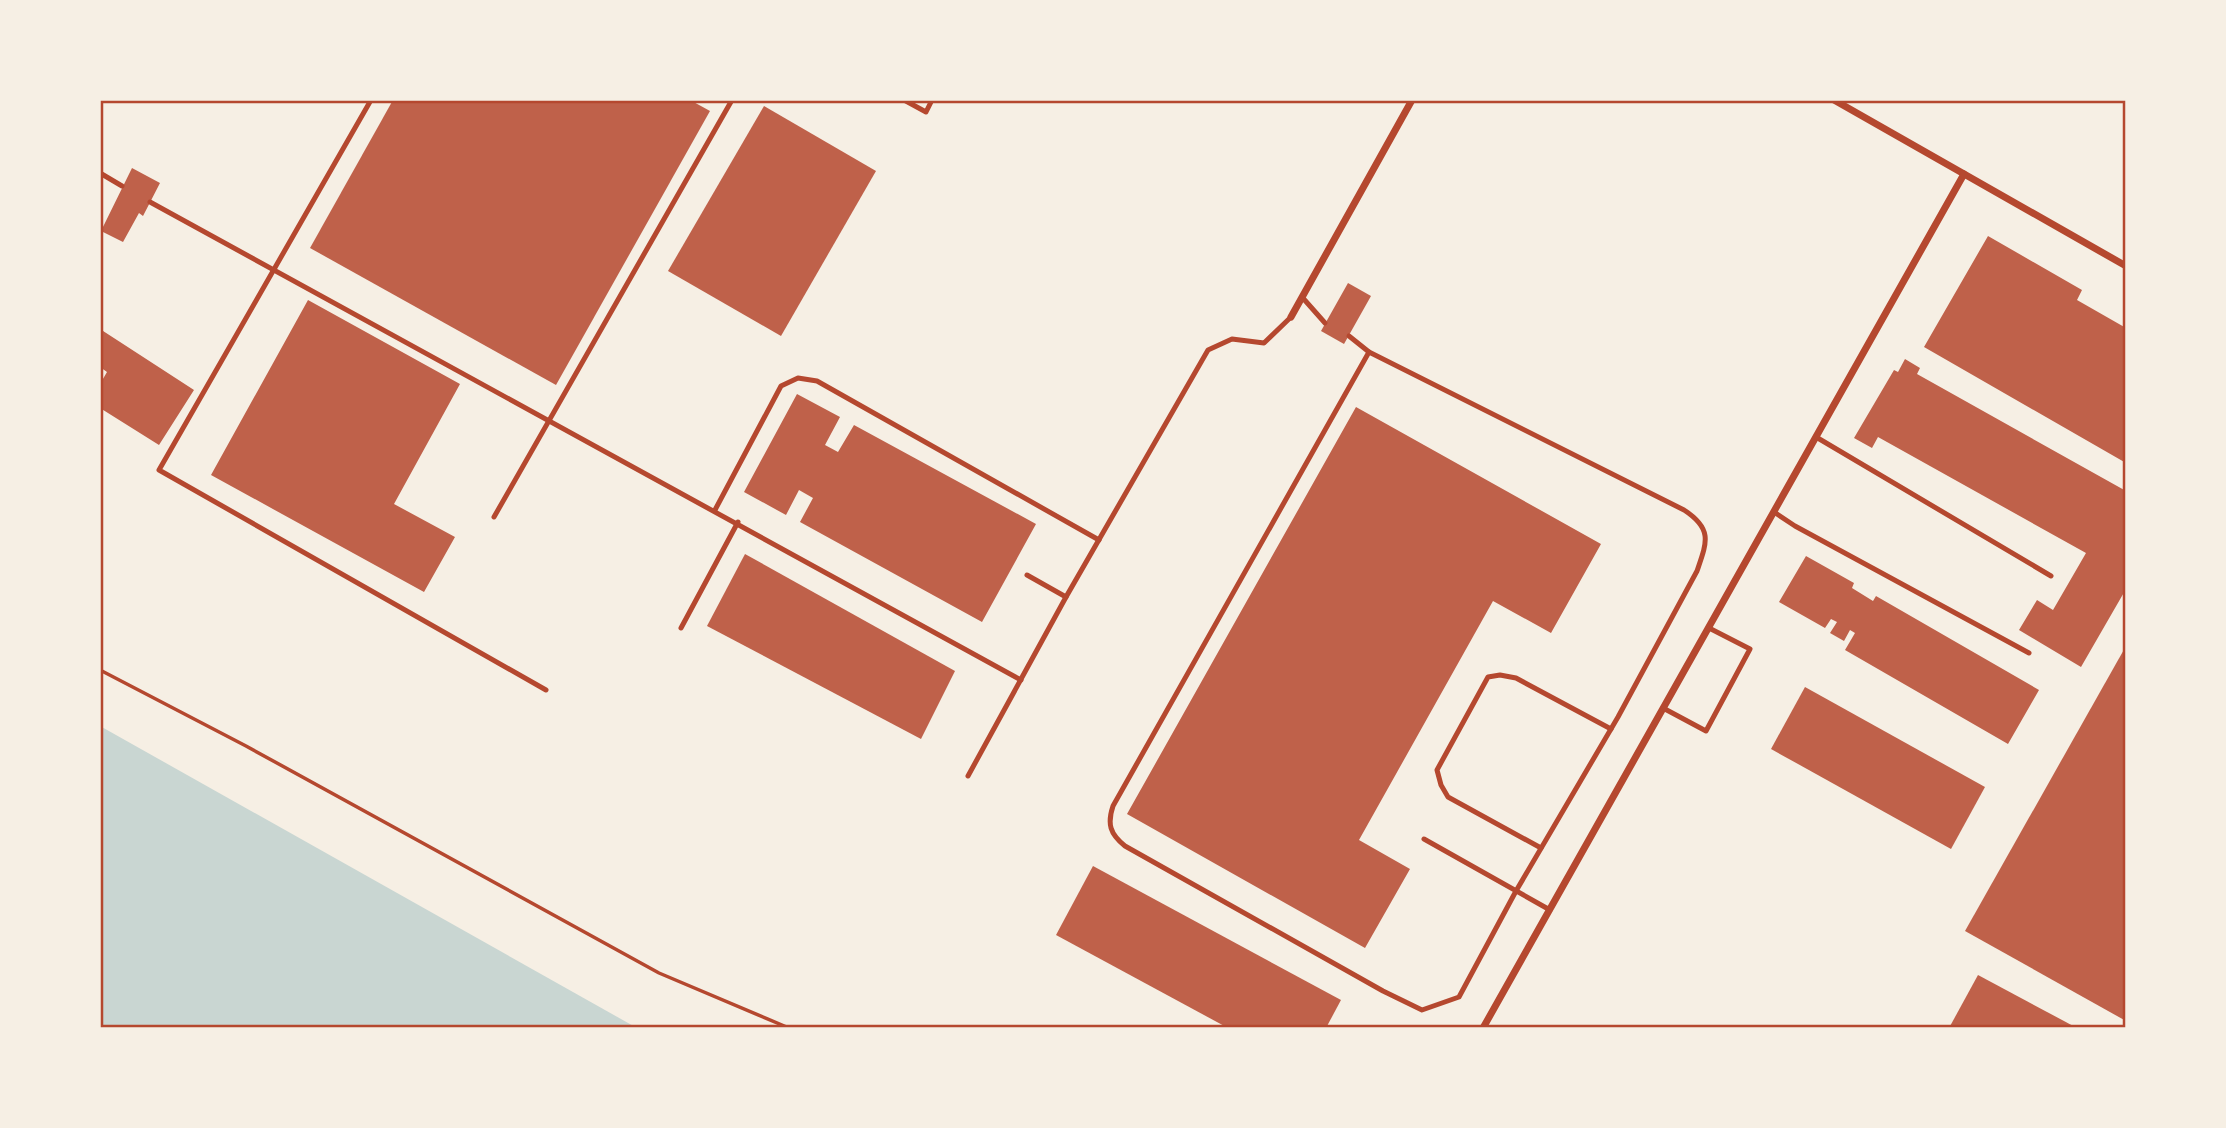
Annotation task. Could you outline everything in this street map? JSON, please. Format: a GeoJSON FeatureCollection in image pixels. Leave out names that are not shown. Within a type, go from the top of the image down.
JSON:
{"type":"FeatureCollection","features":[{"type":"Feature","properties":{"kind":"street"},"geometry":{"type":"LineString","coordinates":[[1291,317],[1412,100]]}},
{"type":"Feature","properties":{"kind":"street"},"geometry":{"type":"LineString","coordinates":[[1834,100],[2126,266]]}},
{"type":"Feature","properties":{"kind":"street"},"geometry":{"type":"LineString","coordinates":[[1483,1028],[1964,174]]}},
{"type":"Feature","properties":{"kind":"lane"},"geometry":{"type":"LineString","coordinates":[[371,100],[159,470],[546,690]]}},
{"type":"Feature","properties":{"kind":"lane"},"geometry":{"type":"LineString","coordinates":[[494,517],[732,100]]}},
{"type":"Feature","properties":{"kind":"lane"},"geometry":{"type":"LineString","coordinates":[[904,100],[926,112],[932,100]]}},
{"type":"Feature","properties":{"kind":"lane"},"geometry":{"type":"LineString","coordinates":[[100,173],[122,186]]}},
{"type":"Feature","properties":{"kind":"lane"},"geometry":{"type":"LineString","coordinates":[[150,202],[548,421],[738,522],[1021,680]]}},
{"type":"Feature","properties":{"kind":"lane"},"geometry":{"type":"LineString","coordinates":[[1302,297],[1325,323]]}},
{"type":"Feature","properties":{"kind":"lane"},"geometry":{"type":"LineString","coordinates":[[968,776],[1066,597],[1208,351],[1232,339],[1264,343],[1291,317]]}},
{"type":"Feature","properties":{"kind":"lane"},"geometry":{"type":"LineString","coordinates":[[1349,336],[1369,352],[1684,510],[1699,520],[1703,527],[1705,545],[1696,571],[1611,729],[1516,891],[1460,997],[1422,1010],[1383,991],[1125,846],[1114,837],[1109,818],[1113,806],[1369,352]]}},
{"type":"Feature","properties":{"kind":"lane"},"geometry":{"type":"LineString","coordinates":[[715,510],[781,386],[798,378],[817,381],[1099,540]]}},
{"type":"Feature","properties":{"kind":"lane"},"geometry":{"type":"LineString","coordinates":[[1816,437],[2051,576]]}},
{"type":"Feature","properties":{"kind":"lane"},"geometry":{"type":"LineString","coordinates":[[1774,512],[2029,653]]}},
{"type":"Feature","properties":{"kind":"lane"},"geometry":{"type":"LineString","coordinates":[[681,628],[738,522]]}},
{"type":"Feature","properties":{"kind":"lane"},"geometry":{"type":"LineString","coordinates":[[1027,575],[1066,597]]}},
{"type":"Feature","properties":{"kind":"lane"},"geometry":{"type":"LineString","coordinates":[[1663,708],[1706,731],[1750,649],[1709,628]]}},
{"type":"Feature","properties":{"kind":"lane"},"geometry":{"type":"LineString","coordinates":[[1541,848],[1448,797],[1441,785],[1437,770],[1488,677],[1500,675],[1516,678],[1611,729]]}},
{"type":"Feature","properties":{"kind":"lane"},"geometry":{"type":"LineString","coordinates":[[1424,839],[1550,910]]}},
{"type":"Feature","properties":{"kind":"path"},"geometry":{"type":"LineString","coordinates":[[100,670],[246,746],[659,972],[789,1028]]}},
{"type":"Feature","properties":{"kind":"shaded area"},"geometry":{"type":"Polygon","coordinates":[[[100,726],[637,1028],[100,1028],[100,726]]]}},
{"type":"Feature","properties":{"kind":"building"},"geometry":{"type":"Polygon","coordinates":[[[393,100],[690,100],[710,111],[556,385],[310,248],[393,100]]]}},
{"type":"Feature","properties":{"kind":"building"},"geometry":{"type":"Polygon","coordinates":[[[764,106],[876,171],[781,336],[668,271],[764,106]]]}},
{"type":"Feature","properties":{"kind":"building"},"geometry":{"type":"Polygon","coordinates":[[[132,168],[160,183],[143,216],[139,213],[123,242],[101,231],[132,168]]]}},
{"type":"Feature","properties":{"kind":"building"},"geometry":{"type":"Polygon","coordinates":[[[1988,236],[2082,290],[2077,300],[2126,328],[2126,463],[1924,347],[1988,236]]]}},
{"type":"Feature","properties":{"kind":"building"},"geometry":{"type":"Polygon","coordinates":[[[1348,283],[1371,296],[1344,344],[1321,331],[1348,283]]]}},
{"type":"Feature","properties":{"kind":"building"},"geometry":{"type":"Polygon","coordinates":[[[308,300],[460,384],[394,504],[455,537],[424,592],[211,475],[308,300]]]}},
{"type":"Feature","properties":{"kind":"building"},"geometry":{"type":"Polygon","coordinates":[[[100,329],[194,390],[159,445],[100,408],[100,384],[107,372],[100,367],[100,329]]]}},
{"type":"Feature","properties":{"kind":"building"},"geometry":{"type":"Polygon","coordinates":[[[1905,359],[1920,368],[1917,374],[2126,491],[2126,589],[2081,667],[2019,630],[2037,600],[2053,610],[2086,553],[1878,437],[1872,448],[1854,438],[1894,370],[1898,372],[1905,359]]]}},
{"type":"Feature","properties":{"kind":"building"},"geometry":{"type":"Polygon","coordinates":[[[797,394],[840,417],[825,445],[838,452],[854,425],[1036,524],[982,622],[800,522],[813,498],[799,490],[786,515],[744,492],[797,394]]]}},
{"type":"Feature","properties":{"kind":"building"},"geometry":{"type":"Polygon","coordinates":[[[1356,407],[1601,544],[1551,633],[1493,601],[1359,840],[1410,869],[1365,948],[1127,814],[1356,407]]]}},
{"type":"Feature","properties":{"kind":"building"},"geometry":{"type":"Polygon","coordinates":[[[745,554],[955,671],[921,739],[707,626],[745,554]]]}},
{"type":"Feature","properties":{"kind":"building"},"geometry":{"type":"Polygon","coordinates":[[[1806,556],[1854,583],[1852,588],[1873,601],[1876,596],[2039,690],[2008,744],[1845,650],[1855,633],[1850,630],[1844,641],[1830,633],[1837,622],[1831,619],[1825,628],[1779,602],[1806,556]]]}},
{"type":"Feature","properties":{"kind":"building"},"geometry":{"type":"Polygon","coordinates":[[[2126,646],[2126,1021],[1965,931],[2126,646]]]}},
{"type":"Feature","properties":{"kind":"building"},"geometry":{"type":"Polygon","coordinates":[[[1805,687],[1985,787],[1951,849],[1771,749],[1805,687]]]}},
{"type":"Feature","properties":{"kind":"building"},"geometry":{"type":"Polygon","coordinates":[[[1093,866],[1341,1000],[1326,1028],[1228,1028],[1056,935],[1093,866]]]}},
{"type":"Feature","properties":{"kind":"building"},"geometry":{"type":"Polygon","coordinates":[[[1978,975],[2077,1028],[1949,1028],[1978,975]]]}}]}
